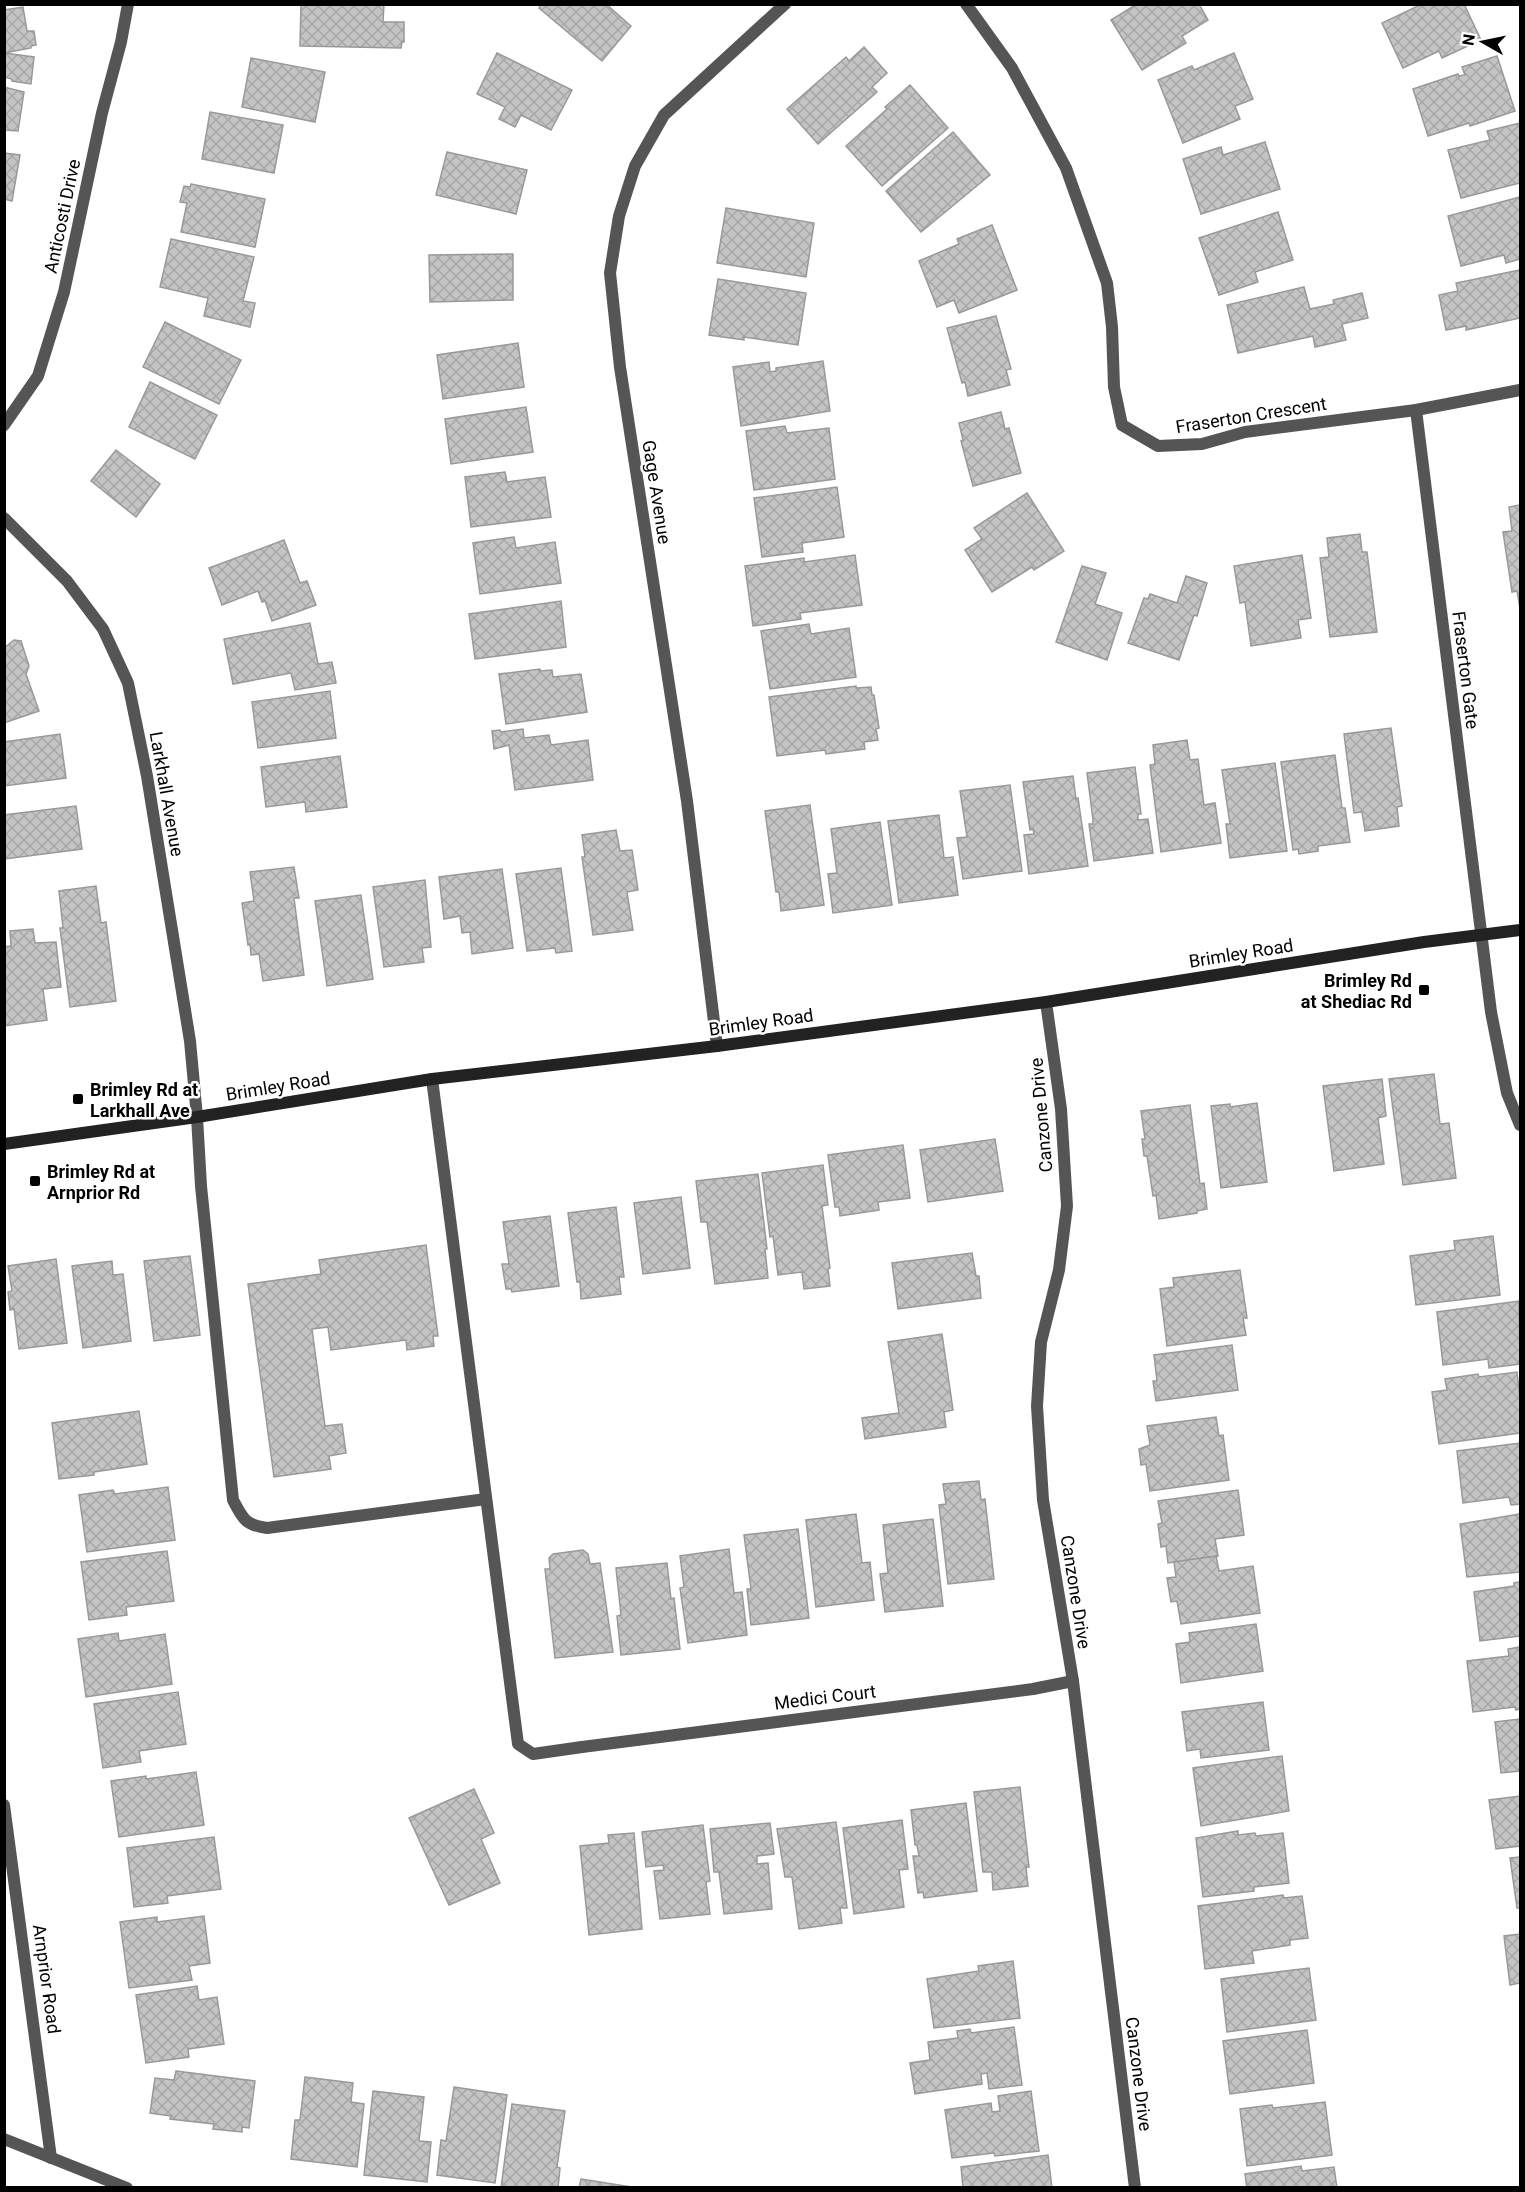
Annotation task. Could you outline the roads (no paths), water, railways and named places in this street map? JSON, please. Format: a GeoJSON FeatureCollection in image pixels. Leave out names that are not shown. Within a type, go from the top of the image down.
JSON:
{"type":"FeatureCollection","features":[{"type":"Feature","properties":{"kind":"main road","name":"Brimley Road"},"geometry":{"type":"LineString","coordinates":[[4,1144],[197,1117],[432,1079],[717,1046],[1047,1002],[1424,942],[1521,930]]}},
{"type":"Feature","properties":{"kind":"street","name":"Anticosti Drive"},"geometry":{"type":"LineString","coordinates":[[4,425],[38,376],[64,292],[128,4]]}},
{"type":"Feature","properties":{"kind":"street","name":"Gage Avenue"},"geometry":{"type":"LineString","coordinates":[[717,1046],[687,801],[620,368],[610,273],[619,216],[635,166],[664,115],[785,4]]}},
{"type":"Feature","properties":{"kind":"street","name":"Fraserton Crescent"},"geometry":{"type":"LineString","coordinates":[[966,4],[1012,68],[1066,168],[1107,283],[1112,327],[1114,387],[1122,425],[1158,446],[1202,444],[1245,432],[1416,410]]}},
{"type":"Feature","properties":{"kind":"street"},"geometry":{"type":"LineString","coordinates":[[1416,410],[1521,390]]}},
{"type":"Feature","properties":{"kind":"street","name":"Fraserton Gate"},"geometry":{"type":"LineString","coordinates":[[1416,410],[1491,1012],[1507,1093],[1521,1125]]}},
{"type":"Feature","properties":{"kind":"street","name":"Larkhall Avenue"},"geometry":{"type":"LineString","coordinates":[[4,518],[67,581],[103,629],[128,683],[147,776],[190,1041],[201,1186],[233,1500],[242,1518],[252,1526],[267,1528],[486,1499]]}},
{"type":"Feature","properties":{"kind":"street","name":"Canzone Drive"},"geometry":{"type":"LineString","coordinates":[[1047,1002],[1061,1109],[1067,1206],[1059,1270],[1041,1342],[1037,1406],[1043,1500],[1072,1681],[1135,2187]]}},
{"type":"Feature","properties":{"kind":"street","name":"Medici Court"},"geometry":{"type":"LineString","coordinates":[[432,1079],[518,1744],[533,1754],[1033,1689],[1072,1681]]}},
{"type":"Feature","properties":{"kind":"street","name":"Arnprior Road"},"geometry":{"type":"LineString","coordinates":[[4,1805],[51,2158]]}},
{"type":"Feature","properties":{"kind":"street"},"geometry":{"type":"LineString","coordinates":[[4,2139],[127,2187]]}},
{"type":"Feature","properties":{"kind":"place","name":"Brimley Rd at Shediac Rd"},"geometry":{"type":"Point","coordinates":[1424,990]}},
{"type":"Feature","properties":{"kind":"place","name":"Brimley Rd at Larkhall Ave"},"geometry":{"type":"Point","coordinates":[78,1099]}},
{"type":"Feature","properties":{"kind":"place","name":"Brimley Rd at Arnprior Rd"},"geometry":{"type":"Point","coordinates":[35,1181]}}]}
